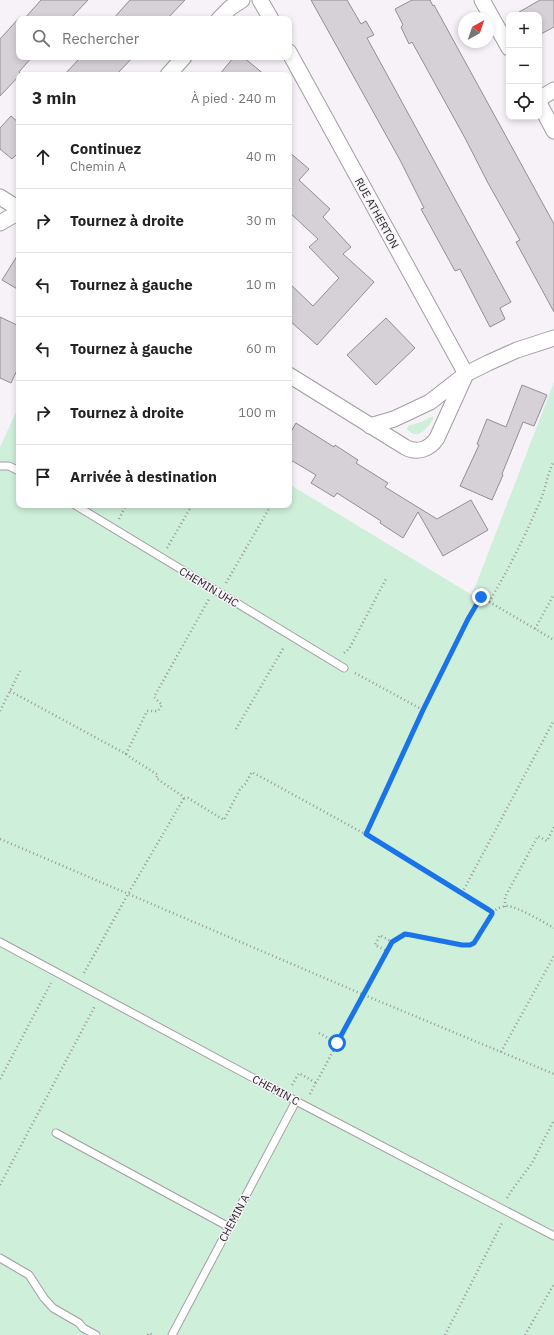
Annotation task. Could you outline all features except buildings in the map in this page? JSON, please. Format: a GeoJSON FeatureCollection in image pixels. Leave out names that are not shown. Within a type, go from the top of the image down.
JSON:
{"type":"FeatureCollection","features":[{"type":"Feature","properties":{"kind":"street"},"geometry":{"type":"LineString","coordinates":[[222,16],[230,8],[242,0]]}},
{"type":"Feature","properties":{"kind":"street"},"geometry":{"type":"LineString","coordinates":[[260,0],[269,16]]}},
{"type":"Feature","properties":{"kind":"street"},"geometry":{"type":"LineString","coordinates":[[482,0],[506,43]]}},
{"type":"Feature","properties":{"kind":"street","name":"RUE ATHERTON"},"geometry":{"type":"LineString","coordinates":[[292,57],[466,374]]}},
{"type":"Feature","properties":{"kind":"street"},"geometry":{"type":"LineString","coordinates":[[171,72],[181,60]]}},
{"type":"Feature","properties":{"kind":"street"},"geometry":{"type":"LineString","coordinates":[[542,97],[554,90]]}},
{"type":"Feature","properties":{"kind":"street"},"geometry":{"type":"LineString","coordinates":[[542,109],[554,131]]}},
{"type":"Feature","properties":{"kind":"street"},"geometry":{"type":"LineString","coordinates":[[0,197],[16,207]]}},
{"type":"Feature","properties":{"kind":"street"},"geometry":{"type":"LineString","coordinates":[[0,223],[16,215]]}},
{"type":"Feature","properties":{"kind":"street"},"geometry":{"type":"LineString","coordinates":[[370,426],[394,419],[430,402],[466,374],[516,350],[554,338]]}},
{"type":"Feature","properties":{"kind":"street"},"geometry":{"type":"LineString","coordinates":[[292,377],[409,449],[418,450],[427,448],[435,442],[466,374]]}},
{"type":"Feature","properties":{"kind":"lane"},"geometry":{"type":"LineString","coordinates":[[0,466],[9,466],[16,470]]}},
{"type":"Feature","properties":{"kind":"lane","name":"CHEMIN UHC"},"geometry":{"type":"LineString","coordinates":[[80,508],[348,670]]}},
{"type":"Feature","properties":{"kind":"lane","name":"CHEMIN C"},"geometry":{"type":"LineString","coordinates":[[0,942],[296,1101],[554,1236]]}},
{"type":"Feature","properties":{"kind":"lane","name":"CHEMIN A"},"geometry":{"type":"LineString","coordinates":[[172,1335],[296,1101]]}},
{"type":"Feature","properties":{"kind":"lane"},"geometry":{"type":"LineString","coordinates":[[56,1133],[229,1227]]}},
{"type":"Feature","properties":{"kind":"lane"},"geometry":{"type":"LineString","coordinates":[[0,1258],[29,1275],[44,1298],[53,1308],[96,1335]]}},
{"type":"Feature","properties":{"kind":"path"},"geometry":{"type":"LineString","coordinates":[[490,602],[542,497],[546,480],[554,461]]}},
{"type":"Feature","properties":{"kind":"path"},"geometry":{"type":"LineString","coordinates":[[116,524],[124,508]]}},
{"type":"Feature","properties":{"kind":"path"},"geometry":{"type":"LineString","coordinates":[[164,553],[190,508]]}},
{"type":"Feature","properties":{"kind":"path"},"geometry":{"type":"LineString","coordinates":[[223,589],[269,508]]}},
{"type":"Feature","properties":{"kind":"path"},"geometry":{"type":"LineString","coordinates":[[343,654],[348,649],[387,577]]}},
{"type":"Feature","properties":{"kind":"path"},"geometry":{"type":"LineString","coordinates":[[535,629],[554,594]]}},
{"type":"Feature","properties":{"kind":"path"},"geometry":{"type":"LineString","coordinates":[[126,754],[147,711],[158,711],[162,704],[154,697],[211,595]]}},
{"type":"Feature","properties":{"kind":"path"},"geometry":{"type":"LineString","coordinates":[[366,834],[423,710],[468,619],[481,597],[554,640]]}},
{"type":"Feature","properties":{"kind":"path"},"geometry":{"type":"LineString","coordinates":[[236,728],[288,641]]}},
{"type":"Feature","properties":{"kind":"path"},"geometry":{"type":"LineString","coordinates":[[348,670],[423,710]]}},
{"type":"Feature","properties":{"kind":"path"},"geometry":{"type":"LineString","coordinates":[[0,711],[20,671]]}},
{"type":"Feature","properties":{"kind":"path"},"geometry":{"type":"LineString","coordinates":[[10,691],[126,754],[158,775],[156,778],[182,795],[184,798],[188,798],[224,820],[240,789],[245,784],[252,772],[366,834],[492,912]]}},
{"type":"Feature","properties":{"kind":"path"},"geometry":{"type":"LineString","coordinates":[[462,893],[554,720]]}},
{"type":"Feature","properties":{"kind":"path"},"geometry":{"type":"LineString","coordinates":[[82,977],[184,798]]}},
{"type":"Feature","properties":{"kind":"path"},"geometry":{"type":"LineString","coordinates":[[505,907],[505,897],[538,836],[547,841],[554,827]]}},
{"type":"Feature","properties":{"kind":"path"},"geometry":{"type":"LineString","coordinates":[[0,840],[363,995],[554,1074]]}},
{"type":"Feature","properties":{"kind":"path"},"geometry":{"type":"LineString","coordinates":[[308,1098],[392,942],[405,934],[462,945],[470,945],[490,918],[492,912],[507,906],[522,911],[554,928]]}},
{"type":"Feature","properties":{"kind":"path"},"geometry":{"type":"LineString","coordinates":[[387,951],[375,945],[380,935],[392,942]]}},
{"type":"Feature","properties":{"kind":"path"},"geometry":{"type":"LineString","coordinates":[[501,1052],[554,956]]}},
{"type":"Feature","properties":{"kind":"path"},"geometry":{"type":"LineString","coordinates":[[0,1079],[53,979]]}},
{"type":"Feature","properties":{"kind":"path"},"geometry":{"type":"LineString","coordinates":[[0,1185],[97,1002]]}},
{"type":"Feature","properties":{"kind":"path"},"geometry":{"type":"LineString","coordinates":[[319,1033],[337,1043]]}},
{"type":"Feature","properties":{"kind":"path"},"geometry":{"type":"LineString","coordinates":[[290,1089],[299,1073],[316,1083]]}},
{"type":"Feature","properties":{"kind":"path"},"geometry":{"type":"LineString","coordinates":[[505,1202],[532,1163],[554,1120]]}},
{"type":"Feature","properties":{"kind":"path"},"geometry":{"type":"LineString","coordinates":[[445,1335],[504,1219]]}},
{"type":"Feature","properties":{"kind":"path"},"geometry":{"type":"LineString","coordinates":[[525,1335],[554,1284]]}},
{"type":"Feature","properties":{"kind":"path"},"geometry":{"type":"LineString","coordinates":[[148,1335],[149,1333],[153,1335]]}},
{"type":"Feature","properties":{"kind":"green space"},"geometry":{"type":"Polygon","coordinates":[[[554,382],[554,1335],[0,1335],[0,447],[16,412],[16,508],[292,508],[292,486],[472,595],[554,382]]]}},
{"type":"Feature","properties":{"kind":"green space"},"geometry":{"type":"Polygon","coordinates":[[[430,417],[433,417],[433,419],[422,432],[415,434],[411,433],[407,429],[408,426],[424,421],[430,417]]]}},
{"type":"Feature","properties":{"kind":"route"},"geometry":{"type":"LineString","coordinates":[[337,1043],[392,942],[405,934],[462,945],[470,945],[474,943],[492,914],[489,910],[366,834],[423,710],[468,619],[481,597]]}}]}
